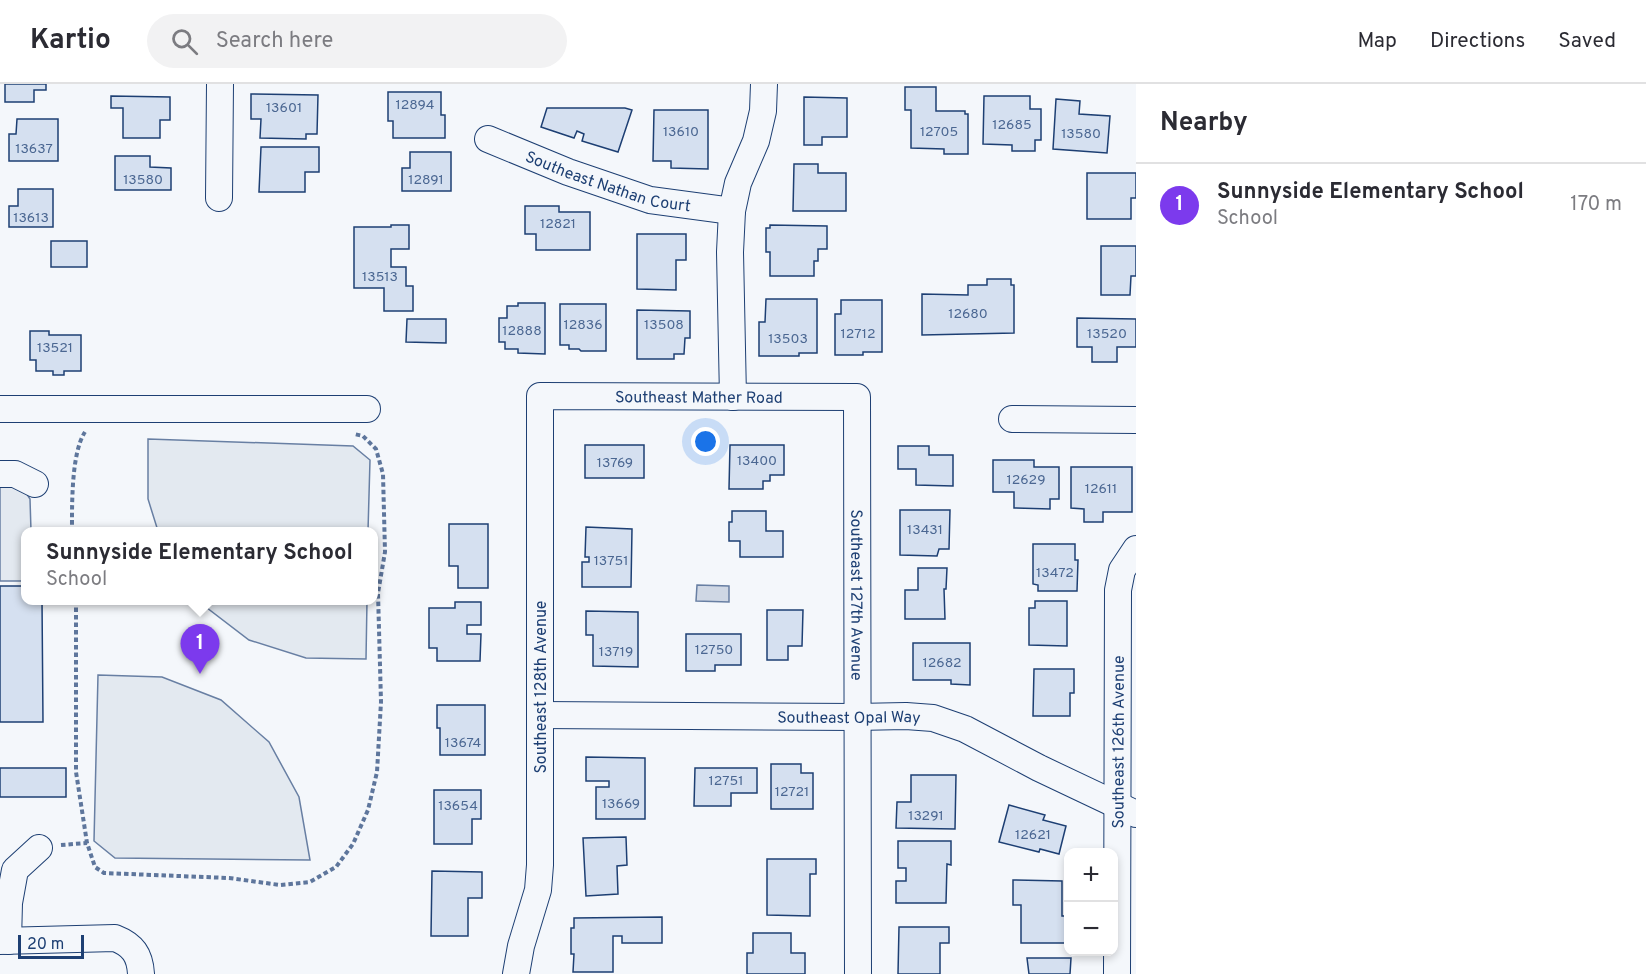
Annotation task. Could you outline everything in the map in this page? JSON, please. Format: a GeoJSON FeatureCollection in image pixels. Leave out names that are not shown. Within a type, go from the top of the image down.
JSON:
{"type":"FeatureCollection","features":[{"type":"Feature","properties":{"kind":"street"},"geometry":{"type":"LineString","coordinates":[[219,198],[220,84]]}},
{"type":"Feature","properties":{"kind":"street"},"geometry":{"type":"LineString","coordinates":[[733,397],[730,252],[732,211],[738,183],[756,141],[763,111],[764,84]]}},
{"type":"Feature","properties":{"kind":"street","name":"Southeast Nathan Court"},"geometry":{"type":"LineString","coordinates":[[488,139],[568,172],[650,200],[732,211]]}},
{"type":"Feature","properties":{"kind":"street","name":"Southeast Mather Road"},"geometry":{"type":"LineString","coordinates":[[540,396],[857,397]]}},
{"type":"Feature","properties":{"kind":"street","name":"Southeast 128th Avenue"},"geometry":{"type":"LineString","coordinates":[[516,974],[521,946],[538,890],[540,865],[540,396]]}},
{"type":"Feature","properties":{"kind":"street","name":"Southeast 127th Avenue"},"geometry":{"type":"LineString","coordinates":[[857,397],[858,974]]}},
{"type":"Feature","properties":{"kind":"street"},"geometry":{"type":"LineString","coordinates":[[0,409],[367,409]]}},
{"type":"Feature","properties":{"kind":"street"},"geometry":{"type":"LineString","coordinates":[[1012,419],[1136,420]]}},
{"type":"Feature","properties":{"kind":"street"},"geometry":{"type":"LineString","coordinates":[[0,474],[15,474],[34,484]]}},
{"type":"Feature","properties":{"kind":"street","name":"Southeast 126th Avenue"},"geometry":{"type":"LineString","coordinates":[[1117,974],[1126,809],[1118,590],[1122,570],[1136,549]]}},
{"type":"Feature","properties":{"kind":"street","name":"Southeast Opal Way"},"geometry":{"type":"LineString","coordinates":[[540,715],[933,718],[964,729],[1126,809]]}},
{"type":"Feature","properties":{"kind":"street"},"geometry":{"type":"LineString","coordinates":[[39,848],[15,870],[4,941],[115,938],[127,943],[135,950],[141,962],[141,974]]}},
{"type":"Feature","properties":{"kind":"path"},"geometry":{"type":"LineString","coordinates":[[72,527],[72,500],[78,448],[87,430]]}},
{"type":"Feature","properties":{"kind":"path"},"geometry":{"type":"LineString","coordinates":[[76,605],[76,772],[87,843],[95,867],[104,873],[230,878],[280,885],[310,882],[336,867],[353,844],[369,810],[376,772],[381,702],[378,593],[385,552],[384,474],[376,449],[363,436],[344,432]]}},
{"type":"Feature","properties":{"kind":"shaded area"},"geometry":{"type":"Polygon","coordinates":[[[148,439],[353,446],[370,460],[368,527],[157,527],[148,499],[148,439]]]}},
{"type":"Feature","properties":{"kind":"shaded area"},"geometry":{"type":"Polygon","coordinates":[[[0,481],[23,488],[30,499],[31,527],[21,527],[21,581],[0,581],[0,481]]]}},
{"type":"Feature","properties":{"kind":"shaded area"},"geometry":{"type":"Polygon","coordinates":[[[697,585],[729,586],[729,602],[696,601],[697,585]]]}},
{"type":"Feature","properties":{"kind":"shaded area"},"geometry":{"type":"Polygon","coordinates":[[[203,605],[367,605],[366,659],[306,658],[249,640],[203,605]]]}},
{"type":"Feature","properties":{"kind":"shaded area"},"geometry":{"type":"Polygon","coordinates":[[[98,675],[162,677],[221,700],[269,742],[299,797],[310,860],[115,858],[94,841],[98,675]]]}},
{"type":"Feature","properties":{"kind":"building"},"geometry":{"type":"Polygon","coordinates":[[[5,84],[46,84],[46,90],[34,90],[34,102],[5,102],[5,84]]]}},
{"type":"Feature","properties":{"kind":"building"},"geometry":{"type":"Polygon","coordinates":[[[905,87],[936,87],[936,111],[965,111],[965,114],[968,114],[968,154],[944,154],[944,149],[911,148],[911,110],[905,110],[905,87]]]}},
{"type":"Feature","properties":{"kind":"building"},"geometry":{"type":"Polygon","coordinates":[[[388,92],[441,92],[441,115],[445,115],[445,138],[393,138],[393,121],[388,121],[388,92]]]}},
{"type":"Feature","properties":{"kind":"building"},"geometry":{"type":"Polygon","coordinates":[[[251,94],[318,95],[317,134],[306,134],[306,139],[260,138],[261,119],[251,119],[251,94]]]}},
{"type":"Feature","properties":{"kind":"building"},"geometry":{"type":"Polygon","coordinates":[[[111,96],[170,97],[170,120],[160,120],[160,138],[123,138],[123,108],[111,108],[111,96]]]}},
{"type":"Feature","properties":{"kind":"building"},"geometry":{"type":"Polygon","coordinates":[[[984,96],[1030,96],[1030,109],[1041,109],[1041,140],[1035,140],[1035,151],[1012,151],[1012,145],[983,144],[984,96]]]}},
{"type":"Feature","properties":{"kind":"building"},"geometry":{"type":"Polygon","coordinates":[[[804,97],[847,98],[847,137],[822,137],[822,145],[804,145],[804,97]]]}},
{"type":"Feature","properties":{"kind":"building"},"geometry":{"type":"Polygon","coordinates":[[[1056,99],[1080,101],[1079,114],[1110,116],[1107,153],[1053,149],[1056,99]]]}},
{"type":"Feature","properties":{"kind":"building"},"geometry":{"type":"Polygon","coordinates":[[[547,108],[625,108],[632,110],[618,152],[582,141],[584,134],[577,131],[574,138],[541,127],[547,108]]]}},
{"type":"Feature","properties":{"kind":"building"},"geometry":{"type":"Polygon","coordinates":[[[654,110],[708,110],[708,169],[671,168],[671,161],[653,161],[654,110]]]}},
{"type":"Feature","properties":{"kind":"building"},"geometry":{"type":"Polygon","coordinates":[[[17,119],[58,119],[58,161],[9,161],[9,134],[16,134],[17,119]]]}},
{"type":"Feature","properties":{"kind":"building"},"geometry":{"type":"Polygon","coordinates":[[[261,147],[319,147],[319,172],[305,172],[305,192],[259,192],[261,147]]]}},
{"type":"Feature","properties":{"kind":"building"},"geometry":{"type":"Polygon","coordinates":[[[410,152],[451,152],[451,191],[402,191],[402,168],[410,168],[410,152]]]}},
{"type":"Feature","properties":{"kind":"building"},"geometry":{"type":"Polygon","coordinates":[[[115,156],[150,156],[150,167],[171,168],[171,190],[115,190],[115,156]]]}},
{"type":"Feature","properties":{"kind":"building"},"geometry":{"type":"Polygon","coordinates":[[[794,164],[818,164],[818,173],[846,173],[846,211],[793,211],[794,164]]]}},
{"type":"Feature","properties":{"kind":"building"},"geometry":{"type":"Polygon","coordinates":[[[1087,173],[1136,173],[1136,198],[1131,198],[1131,219],[1087,219],[1087,173]]]}},
{"type":"Feature","properties":{"kind":"building"},"geometry":{"type":"Polygon","coordinates":[[[18,189],[53,189],[53,227],[9,227],[9,206],[18,206],[18,189]]]}},
{"type":"Feature","properties":{"kind":"building"},"geometry":{"type":"Polygon","coordinates":[[[525,206],[559,206],[559,212],[590,212],[590,250],[536,250],[536,234],[525,234],[525,206]]]}},
{"type":"Feature","properties":{"kind":"building"},"geometry":{"type":"Polygon","coordinates":[[[391,225],[409,225],[409,249],[391,249],[391,267],[406,267],[406,286],[413,286],[413,311],[384,311],[384,288],[354,288],[354,227],[391,227],[391,225]]]}},
{"type":"Feature","properties":{"kind":"building"},"geometry":{"type":"Polygon","coordinates":[[[770,225],[827,226],[827,249],[818,249],[818,261],[814,261],[814,276],[770,276],[770,252],[766,252],[766,228],[770,228],[770,225]]]}},
{"type":"Feature","properties":{"kind":"building"},"geometry":{"type":"Polygon","coordinates":[[[637,234],[686,234],[686,260],[676,260],[676,290],[637,289],[637,234]]]}},
{"type":"Feature","properties":{"kind":"building"},"geometry":{"type":"Polygon","coordinates":[[[51,241],[87,241],[87,267],[51,267],[51,241]]]}},
{"type":"Feature","properties":{"kind":"building"},"geometry":{"type":"Polygon","coordinates":[[[1101,246],[1136,246],[1136,276],[1131,276],[1130,295],[1101,295],[1101,246]]]}},
{"type":"Feature","properties":{"kind":"building"},"geometry":{"type":"Polygon","coordinates":[[[987,279],[1011,279],[1011,285],[1014,285],[1014,333],[922,335],[922,294],[968,295],[968,285],[987,285],[987,279]]]}},
{"type":"Feature","properties":{"kind":"building"},"geometry":{"type":"Polygon","coordinates":[[[766,299],[817,299],[817,353],[799,353],[799,356],[759,356],[759,322],[765,322],[766,299]]]}},
{"type":"Feature","properties":{"kind":"building"},"geometry":{"type":"Polygon","coordinates":[[[841,300],[882,300],[882,352],[835,355],[835,314],[841,314],[841,300]]]}},
{"type":"Feature","properties":{"kind":"building"},"geometry":{"type":"Polygon","coordinates":[[[518,303],[545,303],[545,354],[518,353],[518,349],[505,349],[505,342],[499,342],[499,318],[507,318],[507,306],[518,306],[518,303]]]}},
{"type":"Feature","properties":{"kind":"building"},"geometry":{"type":"Polygon","coordinates":[[[560,304],[606,304],[606,351],[581,351],[569,349],[569,345],[560,345],[560,304]]]}},
{"type":"Feature","properties":{"kind":"building"},"geometry":{"type":"Polygon","coordinates":[[[637,310],[690,311],[690,338],[685,338],[684,354],[674,354],[674,359],[637,359],[637,310]]]}},
{"type":"Feature","properties":{"kind":"building"},"geometry":{"type":"Polygon","coordinates":[[[1077,318],[1136,319],[1136,347],[1117,347],[1117,362],[1092,362],[1092,347],[1077,347],[1077,318]]]}},
{"type":"Feature","properties":{"kind":"building"},"geometry":{"type":"Polygon","coordinates":[[[407,319],[446,319],[446,343],[406,342],[407,319]]]}},
{"type":"Feature","properties":{"kind":"building"},"geometry":{"type":"Polygon","coordinates":[[[30,331],[49,331],[49,335],[81,335],[81,371],[64,371],[64,375],[53,375],[53,371],[36,371],[36,360],[30,360],[30,331]]]}},
{"type":"Feature","properties":{"kind":"building"},"geometry":{"type":"Polygon","coordinates":[[[585,445],[644,445],[644,478],[585,478],[585,445]]]}},
{"type":"Feature","properties":{"kind":"building"},"geometry":{"type":"Polygon","coordinates":[[[730,445],[784,445],[784,475],[770,475],[770,481],[763,481],[763,489],[729,489],[730,445]]]}},
{"type":"Feature","properties":{"kind":"building"},"geometry":{"type":"Polygon","coordinates":[[[898,446],[929,446],[929,455],[953,455],[953,486],[916,485],[916,469],[898,469],[898,446]]]}},
{"type":"Feature","properties":{"kind":"building"},"geometry":{"type":"Polygon","coordinates":[[[993,460],[1034,460],[1034,467],[1059,467],[1059,499],[1050,499],[1050,509],[1014,508],[1014,492],[993,492],[993,460]]]}},
{"type":"Feature","properties":{"kind":"building"},"geometry":{"type":"Polygon","coordinates":[[[1071,467],[1132,467],[1132,512],[1103,512],[1103,522],[1084,522],[1084,509],[1071,508],[1071,467]]]}},
{"type":"Feature","properties":{"kind":"building"},"geometry":{"type":"Polygon","coordinates":[[[900,510],[950,510],[949,549],[939,549],[937,556],[900,555],[900,510]]]}},
{"type":"Feature","properties":{"kind":"building"},"geometry":{"type":"Polygon","coordinates":[[[732,511],[766,511],[766,531],[783,531],[783,557],[740,557],[740,541],[729,541],[729,522],[732,522],[732,511]]]}},
{"type":"Feature","properties":{"kind":"building"},"geometry":{"type":"Polygon","coordinates":[[[449,524],[488,524],[488,588],[458,588],[458,566],[449,566],[449,524]]]}},
{"type":"Feature","properties":{"kind":"building"},"geometry":{"type":"Polygon","coordinates":[[[586,527],[632,529],[631,587],[582,587],[582,562],[589,562],[589,557],[585,557],[586,527]]]}},
{"type":"Feature","properties":{"kind":"building"},"geometry":{"type":"Polygon","coordinates":[[[1033,544],[1075,544],[1075,560],[1078,560],[1077,591],[1038,591],[1038,585],[1033,584],[1033,544]]]}},
{"type":"Feature","properties":{"kind":"building"},"geometry":{"type":"Polygon","coordinates":[[[918,568],[947,568],[946,589],[944,589],[945,619],[905,619],[905,590],[918,590],[918,568]]]}},
{"type":"Feature","properties":{"kind":"building"},"geometry":{"type":"Polygon","coordinates":[[[0,586],[21,586],[21,605],[42,605],[43,722],[0,722],[0,586]]]}},
{"type":"Feature","properties":{"kind":"building"},"geometry":{"type":"Polygon","coordinates":[[[1035,601],[1067,601],[1067,646],[1029,645],[1029,608],[1035,608],[1035,601]]]}},
{"type":"Feature","properties":{"kind":"building"},"geometry":{"type":"Polygon","coordinates":[[[455,602],[481,602],[481,625],[467,625],[467,634],[481,634],[480,661],[437,661],[437,648],[429,648],[429,608],[455,608],[455,602]]]}},
{"type":"Feature","properties":{"kind":"building"},"geometry":{"type":"Polygon","coordinates":[[[767,610],[803,610],[802,646],[788,646],[788,660],[767,660],[767,610]]]}},
{"type":"Feature","properties":{"kind":"building"},"geometry":{"type":"Polygon","coordinates":[[[586,611],[638,612],[638,667],[593,666],[593,635],[586,635],[586,611]]]}},
{"type":"Feature","properties":{"kind":"building"},"geometry":{"type":"Polygon","coordinates":[[[686,634],[741,634],[741,665],[715,665],[715,671],[686,671],[686,634]]]}},
{"type":"Feature","properties":{"kind":"building"},"geometry":{"type":"Polygon","coordinates":[[[913,643],[970,643],[970,685],[951,684],[951,680],[913,680],[913,643]]]}},
{"type":"Feature","properties":{"kind":"building"},"geometry":{"type":"Polygon","coordinates":[[[1034,669],[1074,669],[1074,693],[1070,693],[1070,716],[1033,716],[1034,669]]]}},
{"type":"Feature","properties":{"kind":"building"},"geometry":{"type":"Polygon","coordinates":[[[437,705],[485,705],[485,755],[440,755],[437,705]]]}},
{"type":"Feature","properties":{"kind":"building"},"geometry":{"type":"Polygon","coordinates":[[[586,757],[645,758],[645,819],[596,819],[596,787],[609,787],[609,781],[586,781],[586,757]]]}},
{"type":"Feature","properties":{"kind":"building"},"geometry":{"type":"Polygon","coordinates":[[[771,764],[801,764],[801,773],[813,773],[813,809],[771,809],[771,764]]]}},
{"type":"Feature","properties":{"kind":"building"},"geometry":{"type":"Polygon","coordinates":[[[0,768],[66,768],[66,797],[0,797],[0,768]]]}},
{"type":"Feature","properties":{"kind":"building"},"geometry":{"type":"Polygon","coordinates":[[[695,768],[757,768],[757,793],[731,793],[731,806],[694,806],[695,768]]]}},
{"type":"Feature","properties":{"kind":"building"},"geometry":{"type":"Polygon","coordinates":[[[911,775],[956,775],[955,829],[896,828],[897,802],[911,802],[911,775]]]}},
{"type":"Feature","properties":{"kind":"building"},"geometry":{"type":"Polygon","coordinates":[[[434,790],[481,790],[481,819],[472,819],[472,844],[434,844],[434,790]]]}},
{"type":"Feature","properties":{"kind":"building"},"geometry":{"type":"Polygon","coordinates":[[[1009,805],[1045,815],[1043,820],[1066,826],[1059,854],[1040,849],[1039,852],[999,842],[1009,805]]]}},
{"type":"Feature","properties":{"kind":"building"},"geometry":{"type":"Polygon","coordinates":[[[626,837],[627,865],[617,866],[618,894],[586,896],[583,838],[626,837]]]}},
{"type":"Feature","properties":{"kind":"building"},"geometry":{"type":"Polygon","coordinates":[[[898,841],[951,841],[951,865],[947,864],[946,903],[896,903],[896,881],[906,881],[906,868],[898,868],[898,841]]]}},
{"type":"Feature","properties":{"kind":"building"},"geometry":{"type":"Polygon","coordinates":[[[767,859],[816,859],[816,874],[810,874],[810,916],[767,915],[767,859]]]}},
{"type":"Feature","properties":{"kind":"building"},"geometry":{"type":"Polygon","coordinates":[[[432,871],[482,872],[482,898],[468,898],[468,936],[431,936],[432,871]]]}},
{"type":"Feature","properties":{"kind":"building"},"geometry":{"type":"Polygon","coordinates":[[[1013,880],[1062,881],[1064,943],[1021,943],[1021,905],[1013,905],[1013,880]]]}},
{"type":"Feature","properties":{"kind":"building"},"geometry":{"type":"Polygon","coordinates":[[[662,917],[662,943],[622,943],[622,936],[613,936],[613,972],[573,972],[574,954],[571,954],[571,928],[574,928],[574,918],[662,917]]]}},
{"type":"Feature","properties":{"kind":"building"},"geometry":{"type":"Polygon","coordinates":[[[899,927],[949,927],[949,943],[940,943],[940,974],[898,974],[899,927]]]}},
{"type":"Feature","properties":{"kind":"building"},"geometry":{"type":"Polygon","coordinates":[[[753,933],[791,933],[791,953],[805,953],[805,974],[747,974],[747,953],[753,953],[753,933]]]}},
{"type":"Feature","properties":{"kind":"building"},"geometry":{"type":"Polygon","coordinates":[[[1027,958],[1071,958],[1070,974],[1029,974],[1027,958]]]}},
{"type":"Feature","properties":{"kind":"place","name":"Sunnyside Elementary School"},"geometry":{"type":"Point","coordinates":[200,674]}}]}
